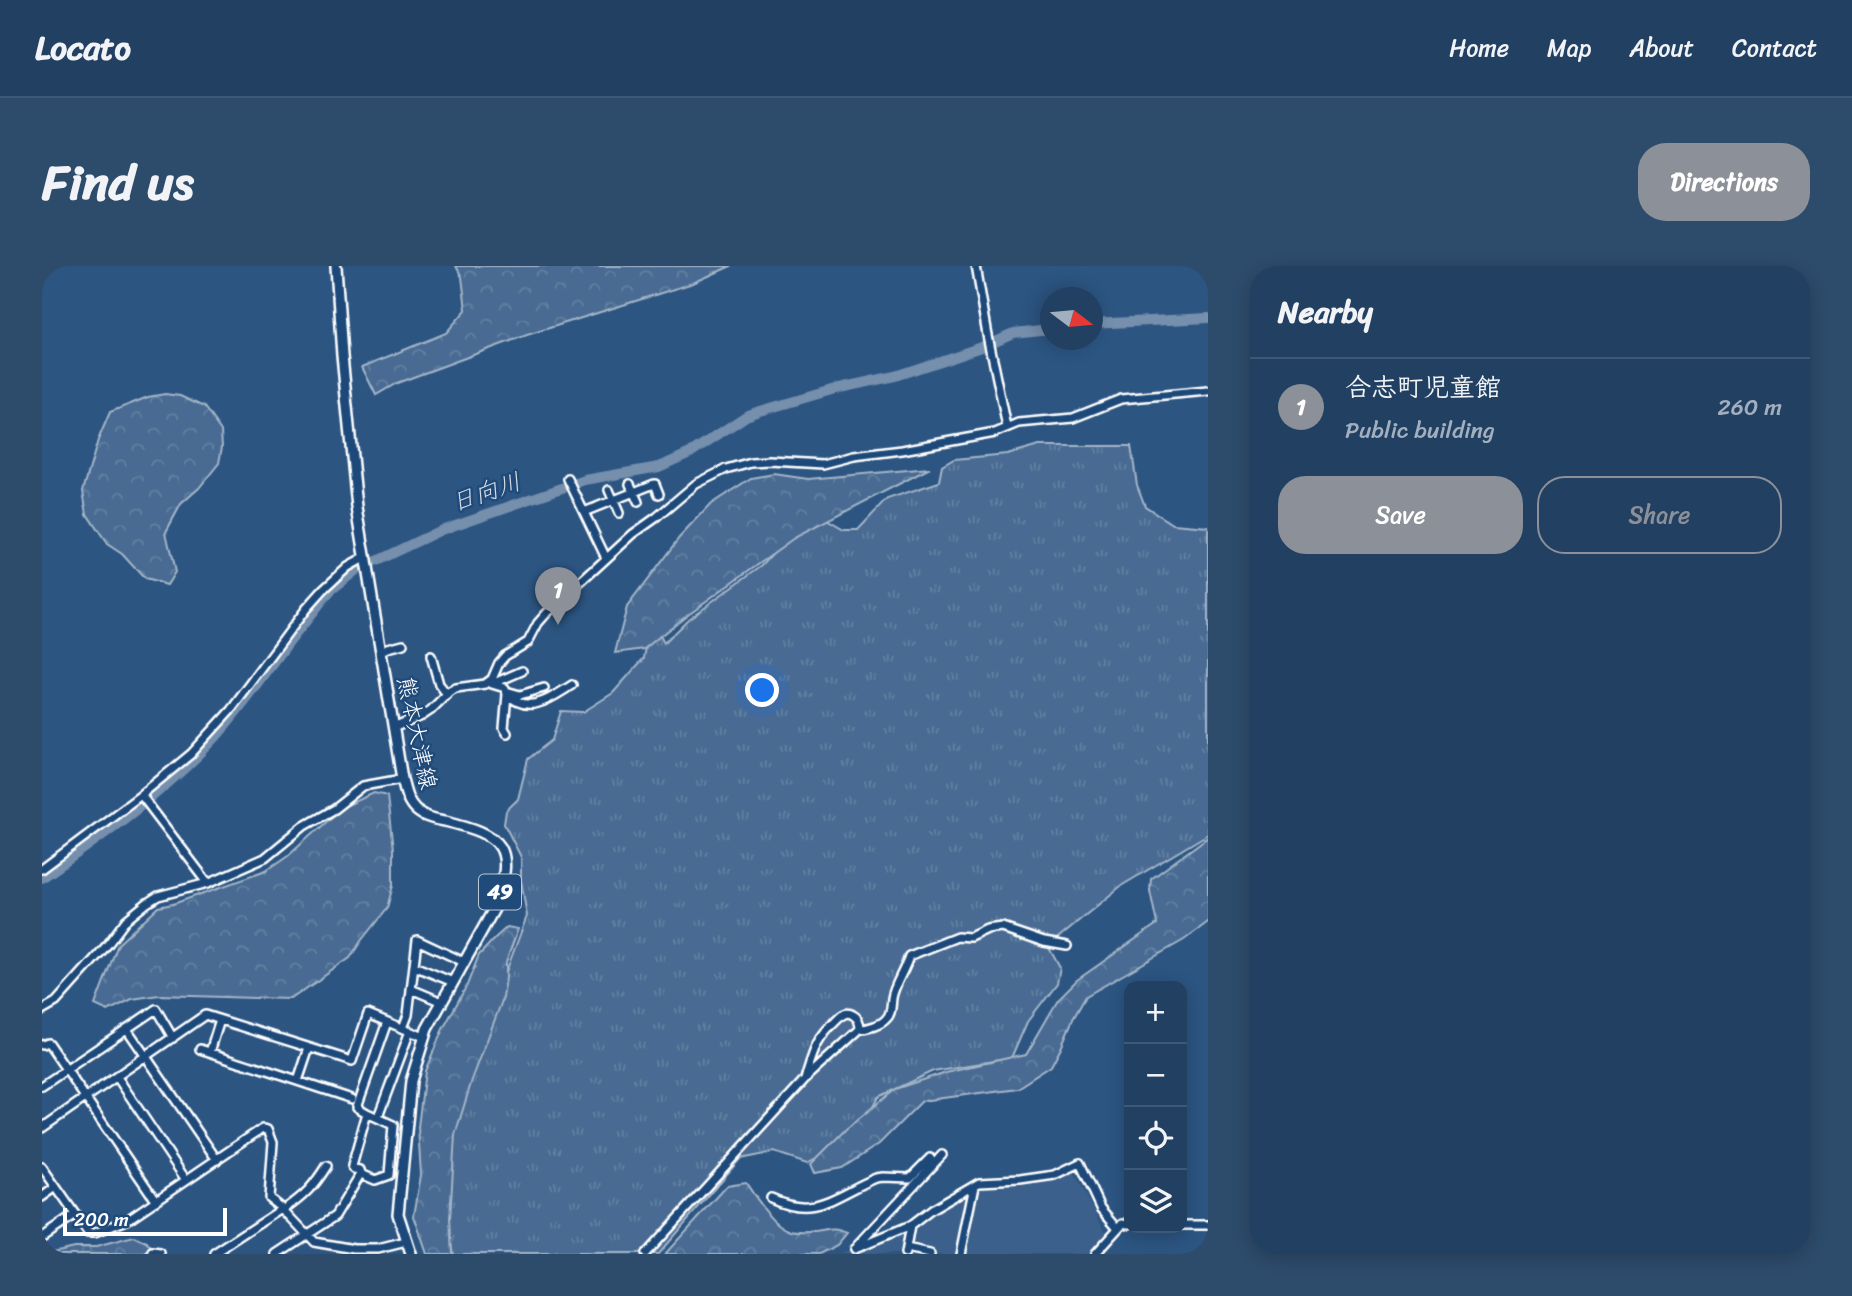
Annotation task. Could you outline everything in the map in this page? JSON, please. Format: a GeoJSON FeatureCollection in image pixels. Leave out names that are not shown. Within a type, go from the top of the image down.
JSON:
{"type":"FeatureCollection","features":[{"type":"Feature","properties":{"kind":"main road","name":"熊本大津線"},"geometry":{"type":"LineString","coordinates":[[336,266],[357,507],[402,779],[408,799],[419,812],[428,817],[480,830],[490,836],[503,853],[505,864],[495,907],[424,1037],[410,1091],[398,1207],[399,1221],[411,1254]]}},
{"type":"Feature","properties":{"kind":"street"},"geometry":{"type":"LineString","coordinates":[[975,266],[1007,427]]}},
{"type":"Feature","properties":{"kind":"street"},"geometry":{"type":"LineString","coordinates":[[490,682],[505,656],[528,642],[546,614],[606,558],[696,484],[726,469],[770,461],[824,464],[854,456],[912,449],[995,433],[1035,420],[1073,418],[1121,399],[1208,391]]}},
{"type":"Feature","properties":{"kind":"street"},"geometry":{"type":"LineString","coordinates":[[569,479],[606,558]]}},
{"type":"Feature","properties":{"kind":"street"},"geometry":{"type":"LineString","coordinates":[[630,484],[638,502]]}},
{"type":"Feature","properties":{"kind":"street"},"geometry":{"type":"LineString","coordinates":[[584,512],[654,484],[659,494]]}},
{"type":"Feature","properties":{"kind":"street"},"geometry":{"type":"LineString","coordinates":[[609,490],[619,513]]}},
{"type":"Feature","properties":{"kind":"street"},"geometry":{"type":"LineString","coordinates":[[42,869],[191,754],[231,710],[323,590],[348,567],[367,563]]}},
{"type":"Feature","properties":{"kind":"street"},"geometry":{"type":"LineString","coordinates":[[381,652],[403,644]]}},
{"type":"Feature","properties":{"kind":"street"},"geometry":{"type":"LineString","coordinates":[[431,656],[439,684],[447,694]]}},
{"type":"Feature","properties":{"kind":"street"},"geometry":{"type":"LineString","coordinates":[[393,728],[422,716],[456,688],[485,684],[522,671]]}},
{"type":"Feature","properties":{"kind":"street"},"geometry":{"type":"LineString","coordinates":[[490,682],[505,688],[518,704],[531,705],[551,699],[572,685]]}},
{"type":"Feature","properties":{"kind":"street"},"geometry":{"type":"LineString","coordinates":[[507,693],[520,695],[544,688]]}},
{"type":"Feature","properties":{"kind":"street"},"geometry":{"type":"LineString","coordinates":[[507,693],[504,728],[507,733]]}},
{"type":"Feature","properties":{"kind":"street"},"geometry":{"type":"LineString","coordinates":[[42,1010],[56,1002],[136,910],[158,896],[208,883],[265,858],[304,826],[334,809],[363,786],[402,779]]}},
{"type":"Feature","properties":{"kind":"street"},"geometry":{"type":"LineString","coordinates":[[141,795],[208,883]]}},
{"type":"Feature","properties":{"kind":"street"},"geometry":{"type":"LineString","coordinates":[[645,1254],[805,1079],[860,1029],[867,1029],[887,1019],[892,1007],[892,996],[909,956],[957,937],[971,938],[988,930],[1003,928],[1044,942],[1067,946]]}},
{"type":"Feature","properties":{"kind":"street"},"geometry":{"type":"LineString","coordinates":[[378,1118],[407,1029],[417,940],[464,962]]}},
{"type":"Feature","properties":{"kind":"street"},"geometry":{"type":"LineString","coordinates":[[414,966],[453,982]]}},
{"type":"Feature","properties":{"kind":"street"},"geometry":{"type":"LineString","coordinates":[[411,989],[442,1002]]}},
{"type":"Feature","properties":{"kind":"street"},"geometry":{"type":"LineString","coordinates":[[42,1086],[156,1009],[173,1038]]}},
{"type":"Feature","properties":{"kind":"street"},"geometry":{"type":"LineString","coordinates":[[42,1128],[205,1015],[352,1061],[368,1014],[424,1037]]}},
{"type":"Feature","properties":{"kind":"street"},"geometry":{"type":"LineString","coordinates":[[805,1079],[822,1034],[844,1014],[854,1015],[859,1021],[860,1029]]}},
{"type":"Feature","properties":{"kind":"street"},"geometry":{"type":"LineString","coordinates":[[210,1052],[220,1020]]}},
{"type":"Feature","properties":{"kind":"street"},"geometry":{"type":"LineString","coordinates":[[366,1113],[352,1166],[360,1170],[360,1174],[375,1180],[389,1175],[393,1125],[357,1107],[387,1022]]}},
{"type":"Feature","properties":{"kind":"street"},"geometry":{"type":"LineString","coordinates":[[127,1029],[217,1160]]}},
{"type":"Feature","properties":{"kind":"street"},"geometry":{"type":"LineString","coordinates":[[42,1045],[48,1043],[156,1201]]}},
{"type":"Feature","properties":{"kind":"street"},"geometry":{"type":"LineString","coordinates":[[299,1081],[309,1048]]}},
{"type":"Feature","properties":{"kind":"street"},"geometry":{"type":"LineString","coordinates":[[200,1049],[352,1099]]}},
{"type":"Feature","properties":{"kind":"street"},"geometry":{"type":"LineString","coordinates":[[117,1077],[187,1180]]}},
{"type":"Feature","properties":{"kind":"street"},"geometry":{"type":"LineString","coordinates":[[42,1167],[88,1233],[94,1233],[127,1220],[263,1128],[268,1129],[273,1142],[269,1198],[284,1209],[314,1242],[376,1251]]}},
{"type":"Feature","properties":{"kind":"street"},"geometry":{"type":"LineString","coordinates":[[853,1252],[942,1155]]}},
{"type":"Feature","properties":{"kind":"street"},"geometry":{"type":"LineString","coordinates":[[771,1198],[801,1208],[824,1203],[876,1178],[910,1178],[930,1158],[935,1162]]}},
{"type":"Feature","properties":{"kind":"street"},"geometry":{"type":"LineString","coordinates":[[853,1252],[911,1226],[931,1210],[984,1181],[1055,1175],[1080,1163],[1101,1208],[1118,1228]]}},
{"type":"Feature","properties":{"kind":"street"},"geometry":{"type":"LineString","coordinates":[[214,1254],[302,1197],[313,1187],[326,1166]]}},
{"type":"Feature","properties":{"kind":"street"},"geometry":{"type":"LineString","coordinates":[[277,1254],[335,1216],[360,1174]]}},
{"type":"Feature","properties":{"kind":"street"},"geometry":{"type":"LineString","coordinates":[[961,1254],[975,1185]]}},
{"type":"Feature","properties":{"kind":"street"},"geometry":{"type":"LineString","coordinates":[[42,1197],[56,1187]]}},
{"type":"Feature","properties":{"kind":"street"},"geometry":{"type":"LineString","coordinates":[[42,1237],[75,1215]]}},
{"type":"Feature","properties":{"kind":"street"},"geometry":{"type":"LineString","coordinates":[[1095,1254],[1124,1223]]}},
{"type":"Feature","properties":{"kind":"street"},"geometry":{"type":"LineString","coordinates":[[1187,1225],[1208,1225]]}},
{"type":"Feature","properties":{"kind":"street"},"geometry":{"type":"LineString","coordinates":[[911,1226],[905,1251],[930,1254]]}},
{"type":"Feature","properties":{"kind":"street"},"geometry":{"type":"LineString","coordinates":[[347,1254],[376,1251],[406,1242]]}},
{"type":"Feature","properties":{"kind":"shaded area"},"geometry":{"type":"Polygon","coordinates":[[[1074,1172],[1111,1242],[1101,1254],[838,1254],[935,1210],[979,1178],[1074,1172]]]}},
{"type":"Feature","properties":{"kind":"green space"},"geometry":{"type":"Polygon","coordinates":[[[456,266],[731,266],[693,283],[527,335],[397,383],[376,395],[362,367],[446,333],[466,310],[462,277],[456,266]]]}},
{"type":"Feature","properties":{"kind":"green space"},"geometry":{"type":"Polygon","coordinates":[[[165,394],[180,396],[204,407],[221,431],[222,447],[219,463],[199,488],[181,504],[166,532],[175,572],[167,585],[145,579],[122,554],[107,544],[87,514],[83,491],[98,440],[110,412],[148,397],[165,394]]]}},
{"type":"Feature","properties":{"kind":"green space"},"geometry":{"type":"Polygon","coordinates":[[[1040,446],[1131,446],[1137,485],[1145,506],[1173,524],[1208,527],[1208,834],[1121,886],[1048,946],[1060,968],[1057,983],[1028,1021],[1012,1058],[933,1071],[878,1097],[859,1134],[807,1163],[774,1152],[740,1159],[658,1254],[453,1254],[445,1208],[449,1123],[527,916],[521,880],[521,857],[504,824],[506,811],[518,799],[528,759],[552,740],[561,711],[583,712],[613,693],[644,658],[649,631],[657,630],[664,643],[688,619],[762,565],[801,522],[823,518],[844,530],[858,530],[887,499],[939,482],[942,467],[954,460],[1008,455],[1040,446]]]}},
{"type":"Feature","properties":{"kind":"green space"},"geometry":{"type":"Polygon","coordinates":[[[930,468],[794,538],[644,649],[615,653],[627,607],[679,538],[711,504],[751,478],[774,474],[808,479],[930,468]]]}},
{"type":"Feature","properties":{"kind":"green space"},"geometry":{"type":"Polygon","coordinates":[[[374,793],[387,796],[393,850],[393,885],[387,908],[350,958],[291,999],[159,995],[132,999],[108,1011],[95,1005],[118,944],[158,907],[266,871],[288,856],[341,808],[374,793]]]}},
{"type":"Feature","properties":{"kind":"green space"},"geometry":{"type":"Polygon","coordinates":[[[1208,837],[1208,922],[1184,940],[1086,996],[1051,1066],[1017,1088],[922,1101],[879,1144],[842,1168],[815,1173],[811,1164],[846,1129],[895,1089],[946,1072],[1026,1054],[1058,999],[1077,980],[1157,924],[1150,891],[1151,879],[1208,837]]]}},
{"type":"Feature","properties":{"kind":"green space"},"geometry":{"type":"Polygon","coordinates":[[[507,927],[518,929],[506,962],[503,998],[472,1080],[455,1135],[450,1219],[452,1254],[427,1254],[414,1216],[421,1175],[418,1127],[425,1071],[479,955],[507,927]]]}},
{"type":"Feature","properties":{"kind":"green space"},"geometry":{"type":"Polygon","coordinates":[[[746,1183],[766,1211],[785,1228],[797,1232],[834,1230],[847,1233],[837,1245],[819,1254],[665,1254],[727,1186],[746,1183]]]}},
{"type":"Feature","properties":{"kind":"green space"},"geometry":{"type":"Polygon","coordinates":[[[134,1237],[151,1248],[146,1254],[43,1254],[74,1247],[96,1247],[134,1237]]]}},
{"type":"Feature","properties":{"kind":"waterway","name":"日向川"},"geometry":{"type":"LineString","coordinates":[[1103,323],[1208,318]]}},
{"type":"Feature","properties":{"kind":"waterway","name":"日向川"},"geometry":{"type":"LineString","coordinates":[[42,878],[133,812],[196,757],[235,715],[329,592],[355,571],[441,530],[585,480],[659,467],[690,453],[746,416],[757,412],[835,389],[895,376],[982,347],[1013,333],[1040,330]]}},
{"type":"Feature","properties":{"kind":"place","name":"合志町児童館"},"geometry":{"type":"Point","coordinates":[558,625]}}]}
